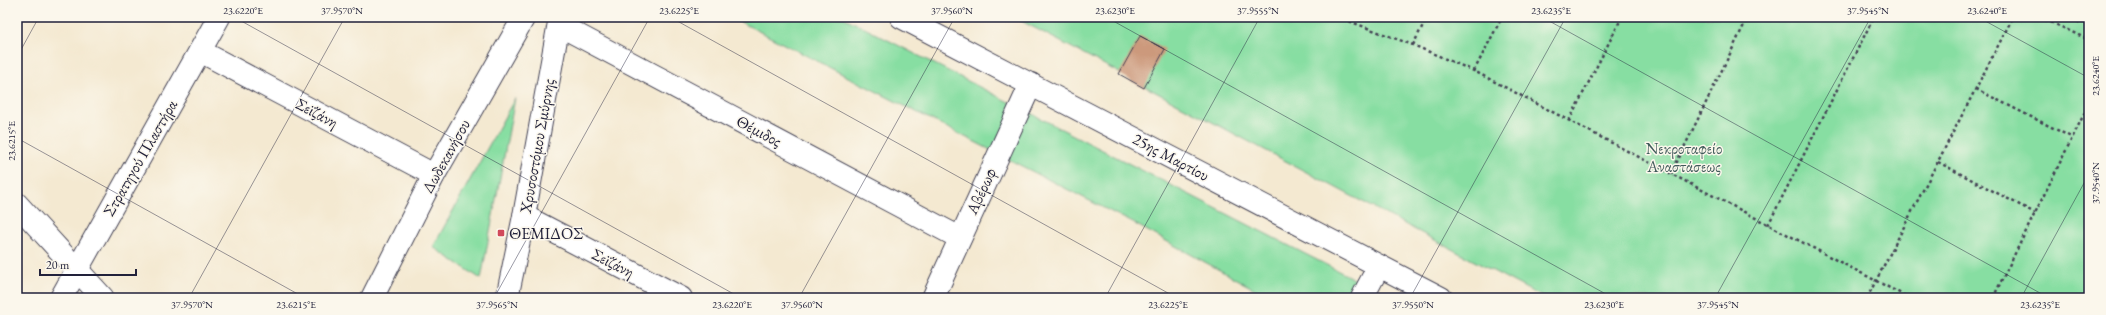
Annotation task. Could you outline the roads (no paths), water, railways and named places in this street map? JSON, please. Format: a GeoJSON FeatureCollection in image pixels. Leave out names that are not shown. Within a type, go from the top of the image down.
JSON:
{"type":"FeatureCollection","features":[{"type":"Feature","properties":{"kind":"street","name":"Στρατηγού Πλαστήρα"},"geometry":{"type":"LineString","coordinates":[[61,298],[219,17]]}},
{"type":"Feature","properties":{"kind":"street","name":"Δωδεκανήσου"},"geometry":{"type":"LineString","coordinates":[[372,298],[434,175],[524,17]]}},
{"type":"Feature","properties":{"kind":"street","name":"25ης Μαρτίου"},"geometry":{"type":"LineString","coordinates":[[901,17],[1441,298]]}},
{"type":"Feature","properties":{"kind":"street","name":"Χρυσοστόμου Σμύρνης"},"geometry":{"type":"LineString","coordinates":[[506,298],[524,216],[559,21]]}},
{"type":"Feature","properties":{"kind":"street","name":"Θέμιδος"},"geometry":{"type":"LineString","coordinates":[[559,21],[960,238]]}},
{"type":"Feature","properties":{"kind":"street","name":"Σεϊζάνη"},"geometry":{"type":"LineString","coordinates":[[200,52],[434,175]]}},
{"type":"Feature","properties":{"kind":"street","name":"Αβέρωφ"},"geometry":{"type":"LineString","coordinates":[[933,298],[1031,84]]}},
{"type":"Feature","properties":{"kind":"street"},"geometry":{"type":"LineString","coordinates":[[17,204],[103,298]]}},
{"type":"Feature","properties":{"kind":"street","name":"Σεϊζάνη"},"geometry":{"type":"LineString","coordinates":[[524,216],[681,298]]}},
{"type":"Feature","properties":{"kind":"street"},"geometry":{"type":"LineString","coordinates":[[1362,298],[1379,266]]}},
{"type":"Feature","properties":{"kind":"place","name":"ΘΕΜΙΔΟΣ"},"geometry":{"type":"Point","coordinates":[501,233]}},
{"type":"Feature","properties":{"kind":"park label","name":"Νεκροταφείο Αναστάσεως"},"geometry":{"type":"Point","coordinates":[1684,157]}}]}
